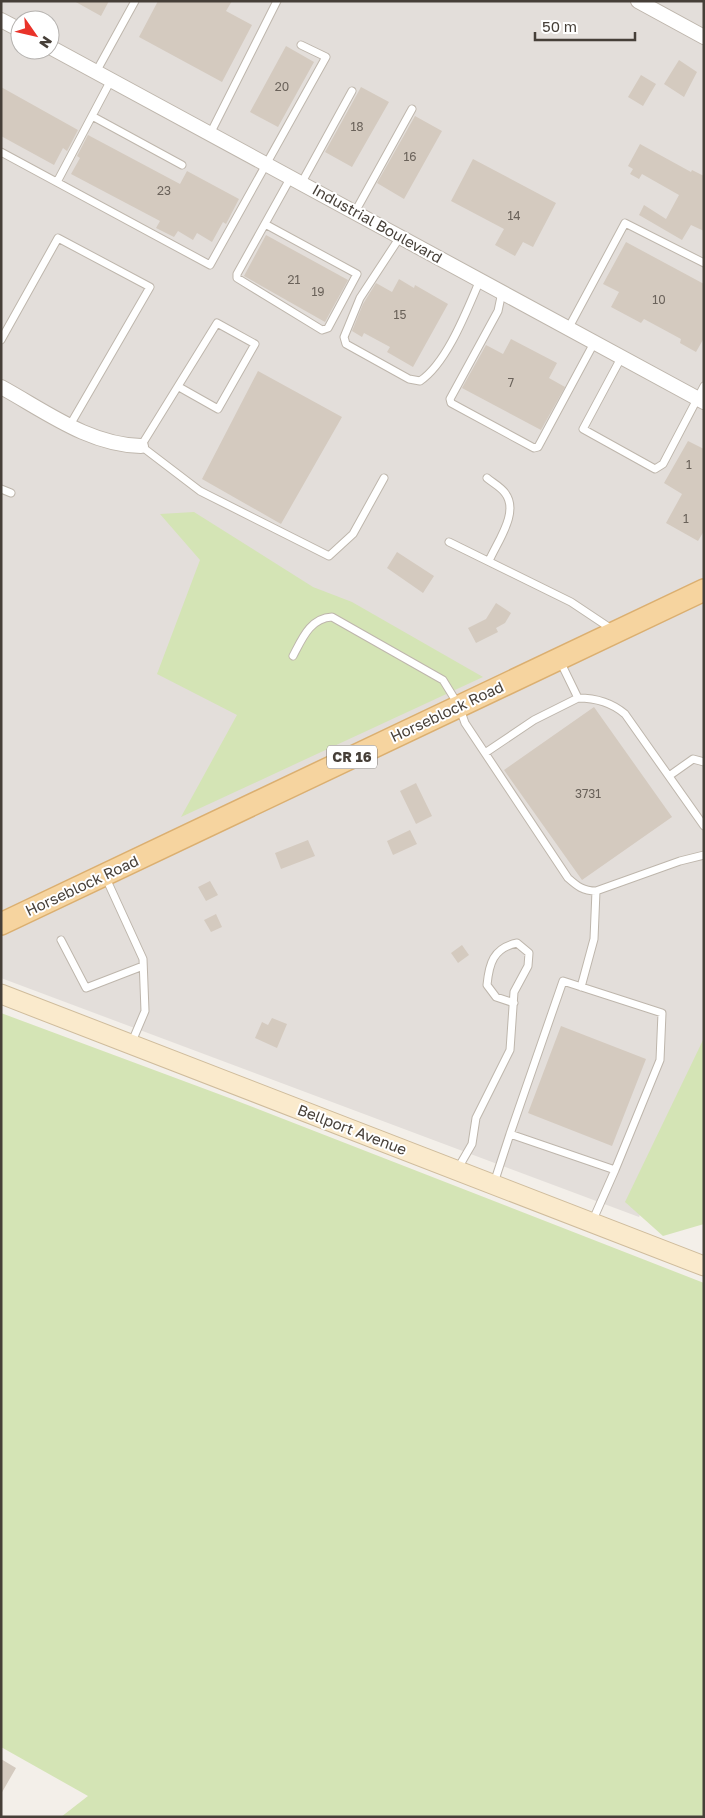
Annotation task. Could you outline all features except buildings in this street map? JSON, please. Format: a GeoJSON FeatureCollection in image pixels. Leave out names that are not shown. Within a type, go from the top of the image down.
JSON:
{"type":"FeatureCollection","features":[{"type":"Feature","properties":{"kind":"main road","name":"Horseblock Road"},"geometry":{"type":"LineString","coordinates":[[1,924],[704,590]]}},
{"type":"Feature","properties":{"kind":"main road","name":"Bellport Avenue"},"geometry":{"type":"LineString","coordinates":[[1,994],[704,1266]]}},
{"type":"Feature","properties":{"kind":"street"},"geometry":{"type":"LineString","coordinates":[[638,1],[704,37]]}},
{"type":"Feature","properties":{"kind":"street","name":"Industrial Boulevard"},"geometry":{"type":"LineString","coordinates":[[60,52],[701,401]]}},
{"type":"Feature","properties":{"kind":"street"},"geometry":{"type":"LineString","coordinates":[[1,387],[70,425],[107,442],[141,446]]}},
{"type":"Feature","properties":{"kind":"lane"},"geometry":{"type":"LineString","coordinates":[[96,72],[135,1]]}},
{"type":"Feature","properties":{"kind":"lane"},"geometry":{"type":"LineString","coordinates":[[210,134],[277,1]]}},
{"type":"Feature","properties":{"kind":"lane"},"geometry":{"type":"LineString","coordinates":[[1,152],[210,265],[326,57],[301,45]]}},
{"type":"Feature","properties":{"kind":"lane"},"geometry":{"type":"LineString","coordinates":[[57,182],[111,80]]}},
{"type":"Feature","properties":{"kind":"lane"},"geometry":{"type":"LineString","coordinates":[[265,224],[357,274],[333,322],[328,328],[322,330],[237,278],[265,224],[296,180],[352,91]]}},
{"type":"Feature","properties":{"kind":"lane"},"geometry":{"type":"LineString","coordinates":[[355,212],[412,109]]}},
{"type":"Feature","properties":{"kind":"lane"},"geometry":{"type":"LineString","coordinates":[[92,116],[182,165]]}},
{"type":"Feature","properties":{"kind":"lane"},"geometry":{"type":"LineString","coordinates":[[568,329],[625,224],[704,263]]}},
{"type":"Feature","properties":{"kind":"lane"},"geometry":{"type":"LineString","coordinates":[[400,236],[360,298],[344,337],[346,344],[409,379],[420,381],[430,374],[453,335],[480,280]]}},
{"type":"Feature","properties":{"kind":"lane"},"geometry":{"type":"LineString","coordinates":[[1,340],[58,238],[150,287],[70,425]]}},
{"type":"Feature","properties":{"kind":"lane"},"geometry":{"type":"LineString","coordinates":[[502,292],[498,311],[449,401],[534,448],[538,447],[594,343]]}},
{"type":"Feature","properties":{"kind":"lane"},"geometry":{"type":"LineString","coordinates":[[179,387],[218,409],[254,344],[217,323],[141,446],[200,491],[330,556],[353,534],[384,478]]}},
{"type":"Feature","properties":{"kind":"lane"},"geometry":{"type":"LineString","coordinates":[[621,358],[583,430],[655,470],[660,468],[701,401],[704,386]]}},
{"type":"Feature","properties":{"kind":"lane"},"geometry":{"type":"LineString","coordinates":[[487,478],[505,492],[511,503],[510,516],[488,561]]}},
{"type":"Feature","properties":{"kind":"lane"},"geometry":{"type":"LineString","coordinates":[[1,489],[11,493]]}},
{"type":"Feature","properties":{"kind":"lane"},"geometry":{"type":"LineString","coordinates":[[449,542],[571,602],[615,632]]}},
{"type":"Feature","properties":{"kind":"lane"},"geometry":{"type":"LineString","coordinates":[[292,656],[314,622],[322,618],[332,617],[442,680],[459,706],[465,723],[568,878],[577,886],[587,891],[596,891],[680,861],[704,855]]}},
{"type":"Feature","properties":{"kind":"lane"},"geometry":{"type":"LineString","coordinates":[[559,659],[578,698]]}},
{"type":"Feature","properties":{"kind":"lane"},"geometry":{"type":"LineString","coordinates":[[485,753],[534,720],[578,698],[594,698],[616,706],[625,714],[704,826]]}},
{"type":"Feature","properties":{"kind":"lane"},"geometry":{"type":"LineString","coordinates":[[669,776],[693,759],[704,762]]}},
{"type":"Feature","properties":{"kind":"lane"},"geometry":{"type":"LineString","coordinates":[[105,875],[143,959],[145,1011],[131,1044]]}},
{"type":"Feature","properties":{"kind":"lane"},"geometry":{"type":"LineString","coordinates":[[581,987],[594,939],[596,891]]}},
{"type":"Feature","properties":{"kind":"lane"},"geometry":{"type":"LineString","coordinates":[[61,940],[86,988],[143,966]]}},
{"type":"Feature","properties":{"kind":"lane"},"geometry":{"type":"LineString","coordinates":[[456,1170],[472,1144],[476,1118],[510,1050],[514,1003],[514,992],[528,966],[529,953],[517,943],[507,945],[497,953],[488,965],[487,985],[496,997],[514,1003]]}},
{"type":"Feature","properties":{"kind":"lane"},"geometry":{"type":"LineString","coordinates":[[493,1184],[563,981],[662,1014],[660,1060],[592,1222]]}},
{"type":"Feature","properties":{"kind":"lane"},"geometry":{"type":"LineString","coordinates":[[510,1134],[615,1170]]}},
{"type":"Feature","properties":{"kind":"shaded area"},"geometry":{"type":"Polygon","coordinates":[[[1,1],[704,1],[704,1066],[639,1217],[1,978],[1,1]]]}},
{"type":"Feature","properties":{"kind":"green space"},"geometry":{"type":"Polygon","coordinates":[[[194,512],[313,587],[352,602],[483,677],[181,817],[237,715],[157,674],[200,560],[160,514],[194,512]]]}},
{"type":"Feature","properties":{"kind":"green space"},"geometry":{"type":"Polygon","coordinates":[[[1,1013],[232,1099],[704,1283],[704,1817],[61,1817],[88,1796],[1,1747],[1,1013]]]}},
{"type":"Feature","properties":{"kind":"green space"},"geometry":{"type":"Polygon","coordinates":[[[704,1038],[704,1224],[663,1236],[625,1202],[704,1038]]]}}]}
